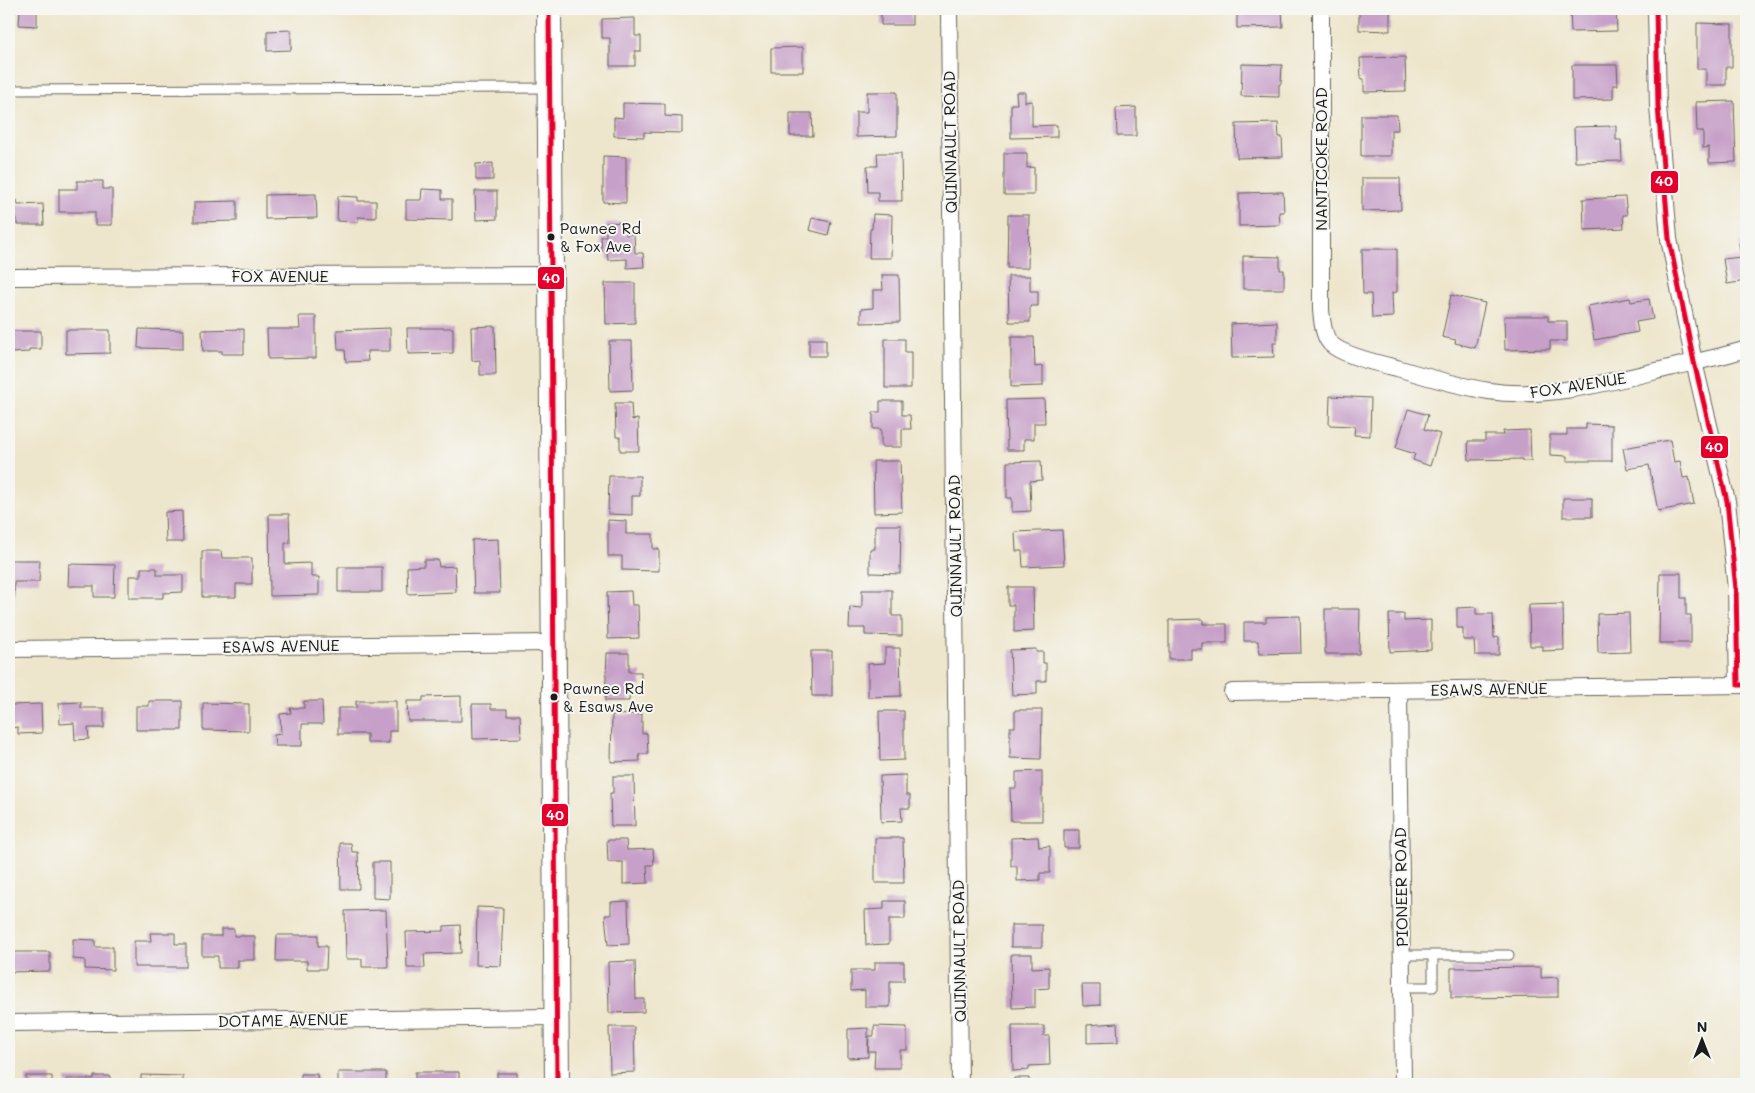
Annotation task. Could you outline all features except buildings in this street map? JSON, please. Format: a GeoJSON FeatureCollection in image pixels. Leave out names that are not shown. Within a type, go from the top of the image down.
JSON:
{"type":"FeatureCollection","features":[{"type":"Feature","properties":{"kind":"street"},"geometry":{"type":"LineString","coordinates":[[549,9],[557,1084]]}},
{"type":"Feature","properties":{"kind":"street","name":"QUINNAULT ROAD"},"geometry":{"type":"LineString","coordinates":[[949,9],[960,1084]]}},
{"type":"Feature","properties":{"kind":"street","name":"NANTICOKE ROAD"},"geometry":{"type":"LineString","coordinates":[[1321,9],[1321,310]]}},
{"type":"Feature","properties":{"kind":"street"},"geometry":{"type":"LineString","coordinates":[[1656,9],[1658,106],[1669,239],[1694,362],[1727,501],[1736,589],[1742,685]]}},
{"type":"Feature","properties":{"kind":"street","name":"FOX AVENUE"},"geometry":{"type":"LineString","coordinates":[[9,277],[551,275]]}},
{"type":"Feature","properties":{"kind":"street","name":"FOX AVENUE"},"geometry":{"type":"LineString","coordinates":[[1321,310],[1323,327],[1329,343],[1345,352],[1434,379],[1490,392],[1524,393],[1602,384],[1746,349]]}},
{"type":"Feature","properties":{"kind":"street","name":"ESAWS AVENUE"},"geometry":{"type":"LineString","coordinates":[[9,649],[553,643]]}},
{"type":"Feature","properties":{"kind":"street","name":"ESAWS AVENUE"},"geometry":{"type":"LineString","coordinates":[[1232,692],[1742,685]]}},
{"type":"Feature","properties":{"kind":"street","name":"PIONEER ROAD"},"geometry":{"type":"LineString","coordinates":[[1399,690],[1403,1084]]}},
{"type":"Feature","properties":{"kind":"street","name":"DOTAME AVENUE"},"geometry":{"type":"LineString","coordinates":[[9,1023],[556,1017]]}},
{"type":"Feature","properties":{"kind":"lane"},"geometry":{"type":"LineString","coordinates":[[9,90],[550,88]]}},
{"type":"Feature","properties":{"kind":"lane"},"geometry":{"type":"LineString","coordinates":[[1402,955],[1509,955]]}},
{"type":"Feature","properties":{"kind":"lane"},"geometry":{"type":"LineString","coordinates":[[1402,987],[1433,988],[1433,956]]}},
{"type":"Feature","properties":{"kind":"transit line","name":"40"},"geometry":{"type":"LineString","coordinates":[[549,9],[557,1084]]}},
{"type":"Feature","properties":{"kind":"transit line","name":"40"},"geometry":{"type":"LineString","coordinates":[[1656,9],[1658,106],[1669,239],[1694,362],[1727,501],[1736,589],[1738,685],[1746,685]]}},
{"type":"Feature","properties":{"kind":"place","name":"Pawnee Rd & Fox Ave"},"geometry":{"type":"Point","coordinates":[551,237]}},
{"type":"Feature","properties":{"kind":"place","name":"Pawnee Rd & Esaws Ave"},"geometry":{"type":"Point","coordinates":[554,697]}}]}
